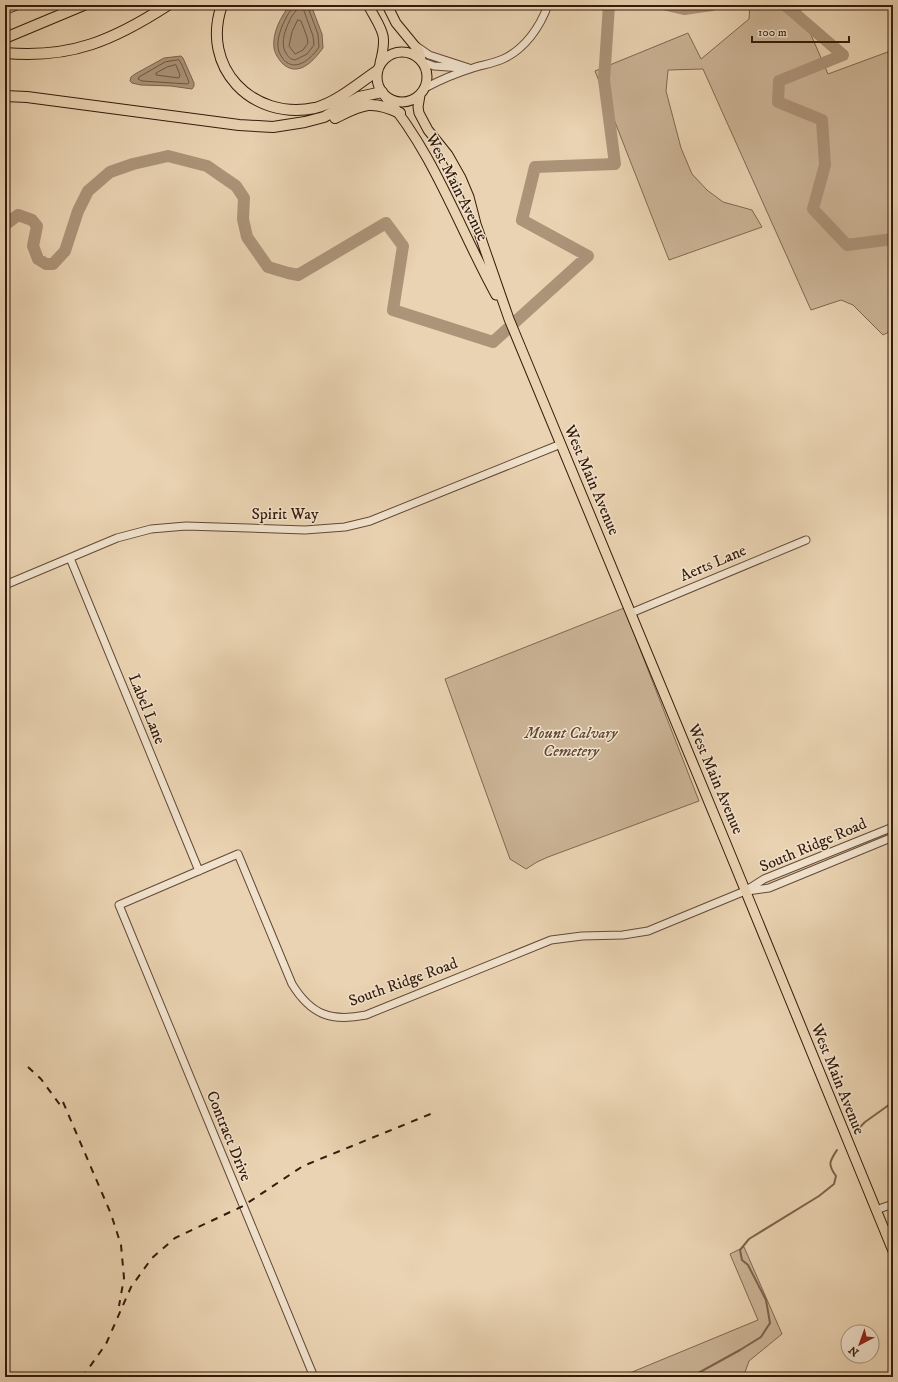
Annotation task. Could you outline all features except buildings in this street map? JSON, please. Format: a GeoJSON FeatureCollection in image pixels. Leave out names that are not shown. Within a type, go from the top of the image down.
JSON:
{"type":"FeatureCollection","features":[{"type":"Feature","properties":{"kind":"highway"},"geometry":{"type":"LineString","coordinates":[[5,9],[15,5]]}},
{"type":"Feature","properties":{"kind":"highway"},"geometry":{"type":"LineString","coordinates":[[5,38],[84,5]]}},
{"type":"Feature","properties":{"kind":"highway"},"geometry":{"type":"LineString","coordinates":[[5,53],[53,54],[101,42],[123,32],[168,5]]}},
{"type":"Feature","properties":{"kind":"highway"},"geometry":{"type":"LineString","coordinates":[[222,5],[217,25],[217,39],[224,66],[232,79],[243,92],[258,102],[288,110],[301,110],[317,107],[337,98],[379,67]]}},
{"type":"Feature","properties":{"kind":"highway"},"geometry":{"type":"LineString","coordinates":[[5,96],[27,97],[255,127],[273,128],[324,117],[359,96],[383,93]]}},
{"type":"Feature","properties":{"kind":"highway"},"geometry":{"type":"LineString","coordinates":[[305,122],[325,121],[367,105],[387,107],[400,113]]}},
{"type":"Feature","properties":{"kind":"main road"},"geometry":{"type":"LineString","coordinates":[[368,5],[383,33],[384,42],[377,78],[378,85],[383,93],[390,99],[398,102],[406,102],[414,99],[422,92],[427,75],[419,51],[396,23],[387,5]]}},
{"type":"Feature","properties":{"kind":"main road"},"geometry":{"type":"LineString","coordinates":[[379,67],[385,58],[400,52],[408,52],[416,55],[422,61]]}},
{"type":"Feature","properties":{"kind":"main road","name":"West Main Avenue"},"geometry":{"type":"LineString","coordinates":[[422,92],[418,107],[419,113],[428,130],[448,155],[469,197],[476,224],[518,342],[893,1251]]}},
{"type":"Feature","properties":{"kind":"main road","name":"West Main Avenue"},"geometry":{"type":"LineString","coordinates":[[383,93],[400,113],[419,143],[438,178],[479,264],[509,319]]}},
{"type":"Feature","properties":{"kind":"street"},"geometry":{"type":"LineString","coordinates":[[422,92],[441,80],[504,58],[518,49],[528,40],[537,27],[548,5]]}},
{"type":"Feature","properties":{"kind":"street"},"geometry":{"type":"LineString","coordinates":[[413,44],[429,55],[472,68]]}},
{"type":"Feature","properties":{"kind":"street"},"geometry":{"type":"LineString","coordinates":[[422,61],[434,66],[472,68]]}},
{"type":"Feature","properties":{"kind":"street","name":"Spirit Way"},"geometry":{"type":"LineString","coordinates":[[5,585],[117,538],[145,531],[186,526],[305,530],[345,527],[370,521],[561,444]]}},
{"type":"Feature","properties":{"kind":"street","name":"Aerts Lane"},"geometry":{"type":"LineString","coordinates":[[631,613],[806,540]]}},
{"type":"Feature","properties":{"kind":"street","name":"Label Lane"},"geometry":{"type":"LineString","coordinates":[[70,558],[199,871]]}},
{"type":"Feature","properties":{"kind":"street","name":"South Ridge Road"},"geometry":{"type":"LineString","coordinates":[[119,905],[238,854],[292,984],[300,997],[315,1010],[334,1017],[350,1018],[366,1015],[551,940],[582,936],[623,936],[648,931],[745,891],[764,879],[893,827]]}},
{"type":"Feature","properties":{"kind":"street","name":"South Ridge Road"},"geometry":{"type":"LineString","coordinates":[[745,891],[769,888],[893,837]]}},
{"type":"Feature","properties":{"kind":"street","name":"Contract Drive"},"geometry":{"type":"LineString","coordinates":[[119,905],[314,1377]]}},
{"type":"Feature","properties":{"kind":"street"},"geometry":{"type":"LineString","coordinates":[[876,1210],[893,1204]]}},
{"type":"Feature","properties":{"kind":"green space"},"geometry":{"type":"Polygon","coordinates":[[[750,5],[798,5],[828,74],[893,50],[893,330],[883,335],[853,305],[841,300],[811,310],[703,69],[668,70],[666,91],[681,148],[692,174],[707,190],[723,202],[752,210],[762,227],[669,260],[595,71],[688,33],[701,59],[749,19],[750,5]]]}},
{"type":"Feature","properties":{"kind":"green space","name":"Mount Calvary Cemetery"},"geometry":{"type":"Polygon","coordinates":[[[624,608],[699,801],[548,857],[526,869],[510,859],[445,679],[624,608]]]}},
{"type":"Feature","properties":{"kind":"green space"},"geometry":{"type":"Polygon","coordinates":[[[744,1247],[782,1334],[749,1361],[744,1375],[705,1373],[700,1377],[620,1377],[758,1320],[730,1254],[744,1247]]]}},
{"type":"Feature","properties":{"kind":"water"},"geometry":{"type":"Polygon","coordinates":[[[290,5],[311,5],[322,34],[323,48],[306,66],[295,69],[289,68],[283,64],[277,57],[274,48],[274,36],[278,25],[283,14],[290,5]]]}},
{"type":"Feature","properties":{"kind":"water"},"geometry":{"type":"Polygon","coordinates":[[[181,56],[194,83],[192,89],[171,86],[141,85],[130,81],[131,77],[135,74],[164,58],[181,56]]]}},
{"type":"Feature","properties":{"kind":"waterway"},"geometry":{"type":"LineString","coordinates":[[5,225],[18,215],[32,220],[37,226],[33,246],[38,259],[46,264],[53,264],[65,251],[78,211],[88,191],[110,172],[133,164],[168,156],[207,166],[236,186],[244,198],[243,219],[247,237],[268,267],[298,275],[386,223],[403,246],[393,310],[493,342],[588,256],[522,220],[535,167],[615,164],[604,80],[609,5]]}},
{"type":"Feature","properties":{"kind":"waterway"},"geometry":{"type":"LineString","coordinates":[[667,5],[684,9],[712,5]]}},
{"type":"Feature","properties":{"kind":"waterway"},"geometry":{"type":"LineString","coordinates":[[785,5],[843,55],[779,81],[778,102],[822,120],[825,165],[813,209],[847,245],[893,239]]}},
{"type":"Feature","properties":{"kind":"waterway"},"geometry":{"type":"LineString","coordinates":[[854,1133],[865,1122],[893,1102]]}},
{"type":"Feature","properties":{"kind":"waterway"},"geometry":{"type":"LineString","coordinates":[[691,1377],[761,1337],[770,1323],[766,1300],[748,1265],[742,1260],[740,1250],[749,1239],[819,1196],[834,1184],[836,1176],[830,1163],[837,1150]]}},
{"type":"Feature","properties":{"kind":"railway"},"geometry":{"type":"LineString","coordinates":[[28,1067],[41,1079],[63,1109]]}},
{"type":"Feature","properties":{"kind":"railway"},"geometry":{"type":"LineString","coordinates":[[63,1102],[111,1214],[121,1245],[124,1278],[119,1306]]}},
{"type":"Feature","properties":{"kind":"railway"},"geometry":{"type":"LineString","coordinates":[[81,1377],[106,1344],[131,1287],[152,1258],[175,1238],[243,1206],[303,1166],[433,1113]]}}]}
